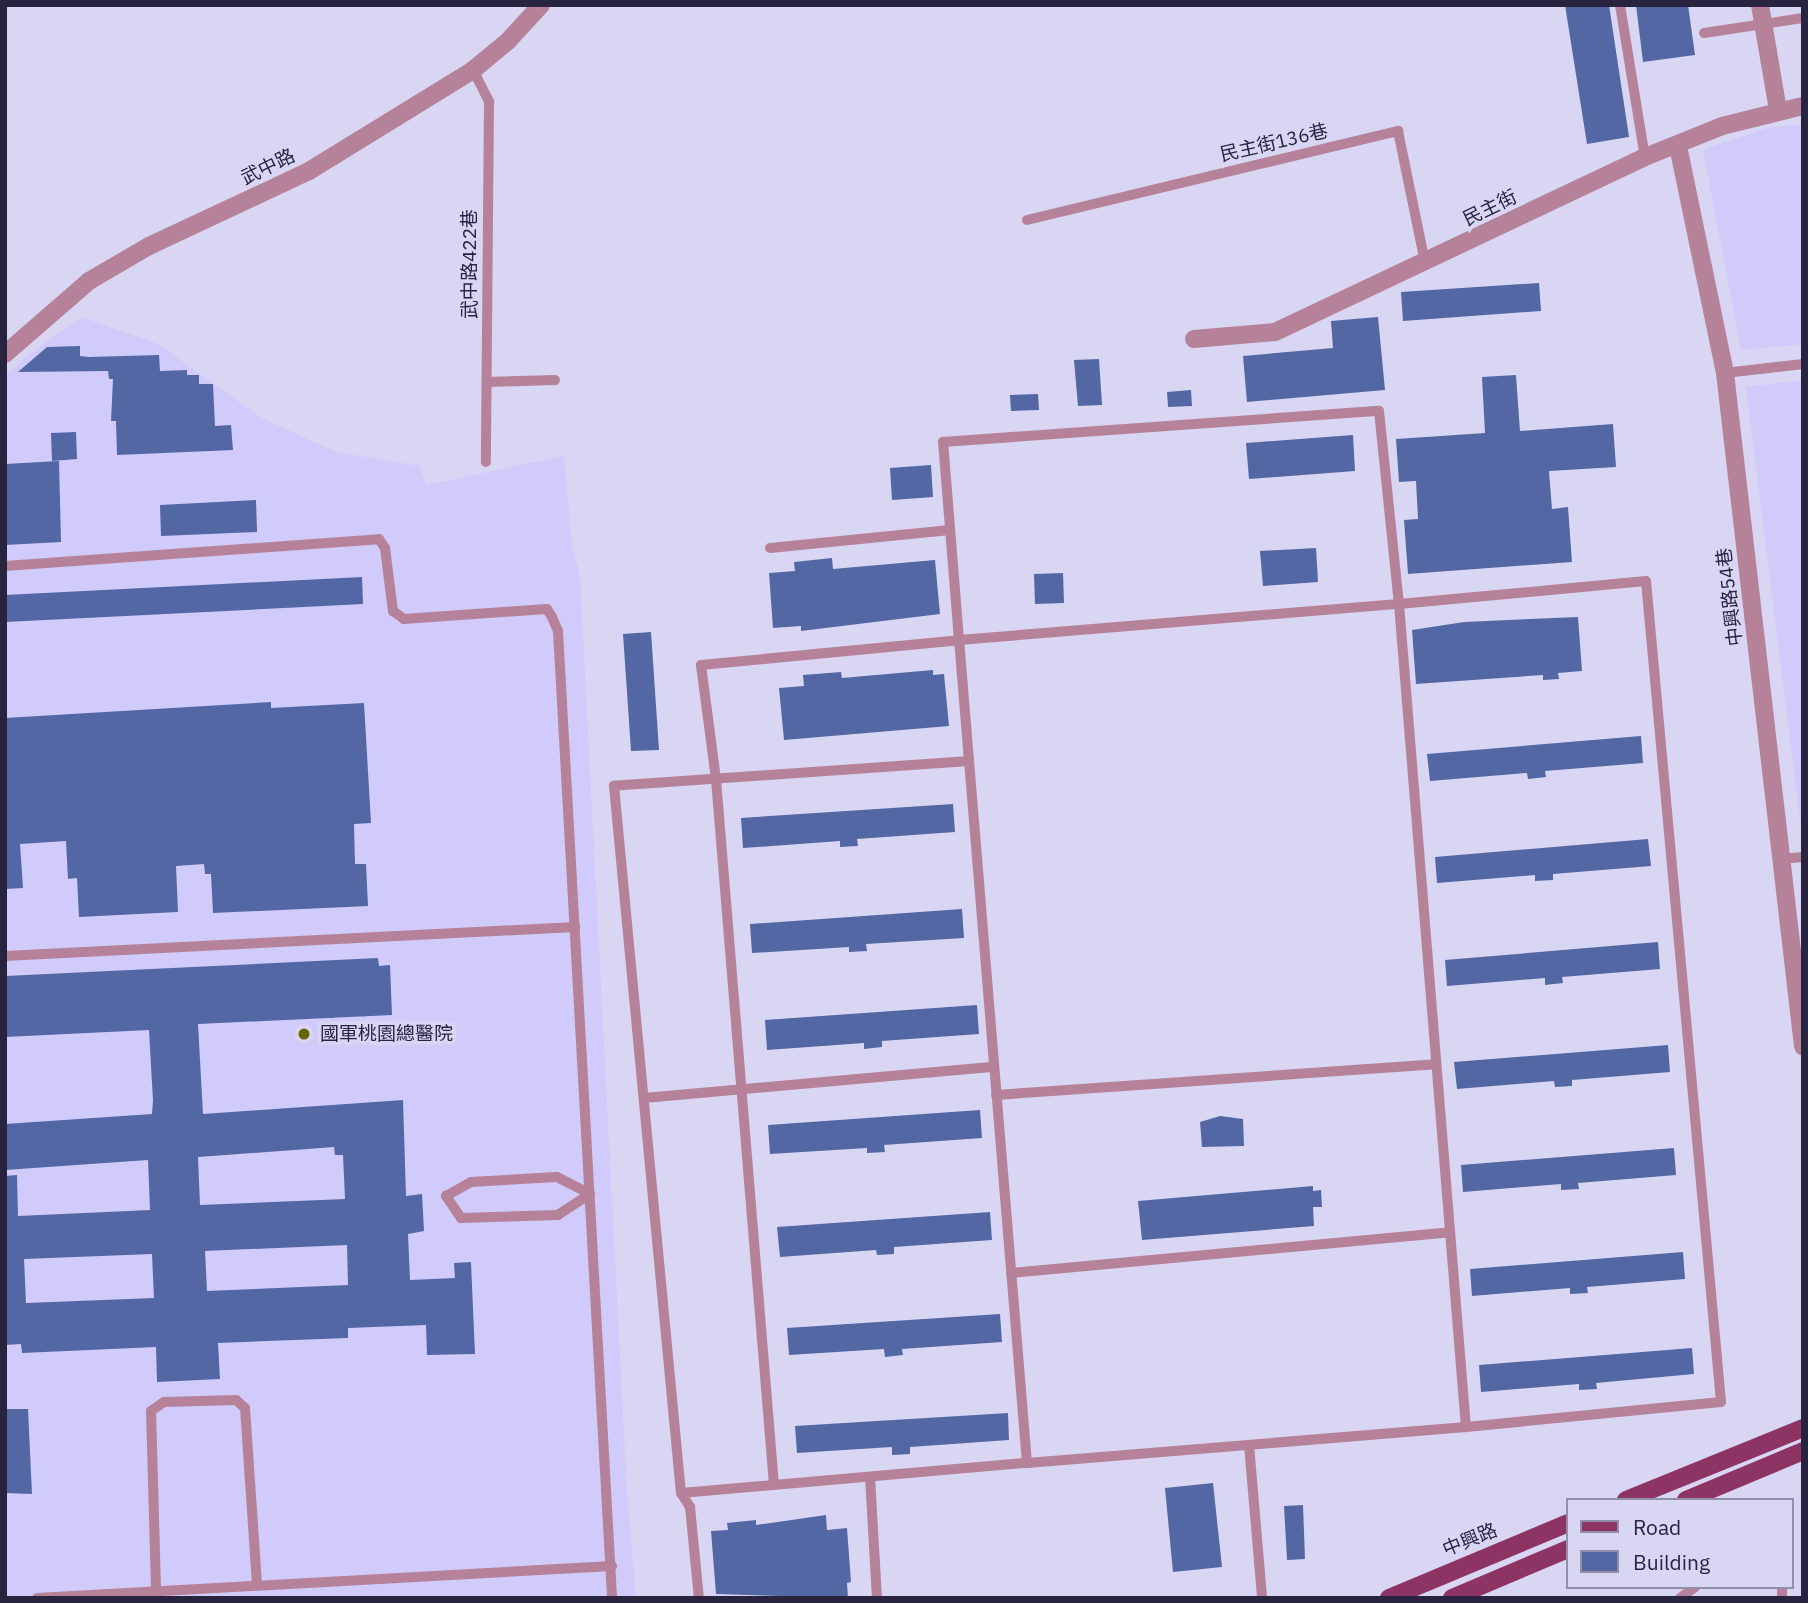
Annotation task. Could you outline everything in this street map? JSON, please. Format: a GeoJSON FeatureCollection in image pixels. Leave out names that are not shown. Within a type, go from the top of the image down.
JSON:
{"type":"FeatureCollection","features":[{"type":"Feature","properties":{"kind":"main road"},"geometry":{"type":"LineString","coordinates":[[1631,1498],[1803,1429]]}},
{"type":"Feature","properties":{"kind":"main road"},"geometry":{"type":"LineString","coordinates":[[1691,1498],[1803,1451]]}},
{"type":"Feature","properties":{"kind":"main road","name":"中興路"},"geometry":{"type":"LineString","coordinates":[[1389,1598],[1417,1592],[1566,1524]]}},
{"type":"Feature","properties":{"kind":"main road"},"geometry":{"type":"LineString","coordinates":[[1452,1598],[1566,1550]]}},
{"type":"Feature","properties":{"kind":"street","name":"武中路"},"geometry":{"type":"LineString","coordinates":[[5,354],[89,281],[149,246],[309,171],[473,70],[508,41],[541,5]]}},
{"type":"Feature","properties":{"kind":"street"},"geometry":{"type":"LineString","coordinates":[[1760,5],[1778,110]]}},
{"type":"Feature","properties":{"kind":"street","name":"民主街"},"geometry":{"type":"LineString","coordinates":[[1194,340],[1275,332],[1645,157],[1678,146],[1722,126],[1778,110],[1803,106]]}},
{"type":"Feature","properties":{"kind":"street","name":"中興路54巷"},"geometry":{"type":"LineString","coordinates":[[1678,146],[1725,373],[1803,1046]]}},
{"type":"Feature","properties":{"kind":"lane"},"geometry":{"type":"LineString","coordinates":[[1620,5],[1645,157]]}},
{"type":"Feature","properties":{"kind":"lane"},"geometry":{"type":"LineString","coordinates":[[1704,33],[1803,18]]}},
{"type":"Feature","properties":{"kind":"lane","name":"武中路422巷"},"geometry":{"type":"LineString","coordinates":[[473,70],[489,102],[486,462]]}},
{"type":"Feature","properties":{"kind":"lane","name":"民主街136巷"},"geometry":{"type":"LineString","coordinates":[[1027,220],[1398,131],[1425,262]]}},
{"type":"Feature","properties":{"kind":"lane"},"geometry":{"type":"LineString","coordinates":[[1725,373],[1803,364]]}},
{"type":"Feature","properties":{"kind":"lane"},"geometry":{"type":"LineString","coordinates":[[487,382],[555,380]]}},
{"type":"Feature","properties":{"kind":"lane"},"geometry":{"type":"LineString","coordinates":[[1027,1463],[943,442],[1379,411],[1398,604],[1466,1427]]}},
{"type":"Feature","properties":{"kind":"lane"},"geometry":{"type":"LineString","coordinates":[[770,548],[950,530]]}},
{"type":"Feature","properties":{"kind":"lane"},"geometry":{"type":"LineString","coordinates":[[5,566],[379,539],[386,548],[393,611],[404,619],[547,609],[558,631],[612,1598]]}},
{"type":"Feature","properties":{"kind":"lane"},"geometry":{"type":"LineString","coordinates":[[681,1493],[1466,1427],[1721,1402],[1646,581],[701,665],[716,779],[774,1485]]}},
{"type":"Feature","properties":{"kind":"lane"},"geometry":{"type":"LineString","coordinates":[[699,1598],[690,1507],[681,1493],[614,786],[969,761]]}},
{"type":"Feature","properties":{"kind":"lane"},"geometry":{"type":"LineString","coordinates":[[1781,859],[1803,857]]}},
{"type":"Feature","properties":{"kind":"lane"},"geometry":{"type":"LineString","coordinates":[[5,956],[575,927]]}},
{"type":"Feature","properties":{"kind":"lane"},"geometry":{"type":"LineString","coordinates":[[996,1095],[1436,1064]]}},
{"type":"Feature","properties":{"kind":"lane"},"geometry":{"type":"LineString","coordinates":[[643,1098],[994,1067]]}},
{"type":"Feature","properties":{"kind":"lane"},"geometry":{"type":"LineString","coordinates":[[557,1177],[590,1194],[558,1215],[461,1218],[446,1196],[471,1182],[557,1177]]}},
{"type":"Feature","properties":{"kind":"lane"},"geometry":{"type":"LineString","coordinates":[[1011,1273],[1450,1232]]}},
{"type":"Feature","properties":{"kind":"lane"},"geometry":{"type":"LineString","coordinates":[[156,1589],[151,1411],[164,1402],[236,1400],[245,1408],[257,1584]]}},
{"type":"Feature","properties":{"kind":"lane"},"geometry":{"type":"LineString","coordinates":[[1249,1445],[1262,1598]]}},
{"type":"Feature","properties":{"kind":"lane"},"geometry":{"type":"LineString","coordinates":[[870,1476],[877,1598]]}},
{"type":"Feature","properties":{"kind":"lane"},"geometry":{"type":"LineString","coordinates":[[37,1598],[156,1589],[611,1566]]}},
{"type":"Feature","properties":{"kind":"shaded area"},"geometry":{"type":"Polygon","coordinates":[[[1803,124],[1803,344],[1741,350],[1703,150],[1767,128],[1803,124]]]}},
{"type":"Feature","properties":{"kind":"shaded area","name":"國軍桃園總醫院"},"geometry":{"type":"Polygon","coordinates":[[[82,317],[158,344],[262,418],[336,452],[420,466],[426,485],[564,456],[572,546],[580,576],[627,1492],[636,1598],[5,1598],[5,376],[29,354],[82,317]]]}},
{"type":"Feature","properties":{"kind":"shaded area"},"geometry":{"type":"Polygon","coordinates":[[[1803,380],[1803,844],[1746,387],[1803,380]]]}},
{"type":"Feature","properties":{"kind":"building"},"geometry":{"type":"Polygon","coordinates":[[[1565,5],[1609,5],[1629,137],[1587,144],[1565,5]]]}},
{"type":"Feature","properties":{"kind":"building"},"geometry":{"type":"Polygon","coordinates":[[[1636,5],[1688,5],[1695,55],[1643,62],[1636,5]]]}},
{"type":"Feature","properties":{"kind":"building"},"geometry":{"type":"Polygon","coordinates":[[[1539,283],[1541,311],[1403,321],[1401,292],[1539,283]]]}},
{"type":"Feature","properties":{"kind":"building"},"geometry":{"type":"Polygon","coordinates":[[[1378,317],[1385,390],[1247,402],[1243,356],[1333,348],[1331,321],[1378,317]]]}},
{"type":"Feature","properties":{"kind":"building"},"geometry":{"type":"Polygon","coordinates":[[[80,346],[80,356],[159,355],[160,371],[187,370],[187,375],[199,375],[199,384],[213,384],[215,426],[231,425],[233,450],[117,455],[116,421],[111,421],[113,379],[109,379],[108,371],[18,372],[47,347],[80,346]]]}},
{"type":"Feature","properties":{"kind":"building"},"geometry":{"type":"Polygon","coordinates":[[[1099,359],[1102,405],[1078,406],[1074,360],[1099,359]]]}},
{"type":"Feature","properties":{"kind":"building"},"geometry":{"type":"Polygon","coordinates":[[[1516,375],[1520,431],[1613,424],[1616,467],[1549,471],[1552,509],[1568,507],[1572,562],[1408,574],[1404,520],[1418,519],[1416,481],[1399,482],[1396,439],[1485,433],[1482,377],[1516,375]]]}},
{"type":"Feature","properties":{"kind":"building"},"geometry":{"type":"Polygon","coordinates":[[[1191,390],[1192,406],[1168,407],[1167,392],[1191,390]]]}},
{"type":"Feature","properties":{"kind":"building"},"geometry":{"type":"Polygon","coordinates":[[[1038,394],[1039,410],[1011,411],[1010,395],[1038,394]]]}},
{"type":"Feature","properties":{"kind":"building"},"geometry":{"type":"Polygon","coordinates":[[[76,432],[77,459],[52,461],[51,433],[76,432]]]}},
{"type":"Feature","properties":{"kind":"building"},"geometry":{"type":"Polygon","coordinates":[[[1353,435],[1355,471],[1249,479],[1246,443],[1353,435]]]}},
{"type":"Feature","properties":{"kind":"building"},"geometry":{"type":"Polygon","coordinates":[[[59,461],[61,542],[5,545],[5,464],[59,461]]]}},
{"type":"Feature","properties":{"kind":"building"},"geometry":{"type":"Polygon","coordinates":[[[931,465],[933,497],[892,500],[890,468],[931,465]]]}},
{"type":"Feature","properties":{"kind":"building"},"geometry":{"type":"Polygon","coordinates":[[[256,500],[257,532],[161,536],[160,505],[256,500]]]}},
{"type":"Feature","properties":{"kind":"building"},"geometry":{"type":"Polygon","coordinates":[[[1316,548],[1318,582],[1263,586],[1260,551],[1316,548]]]}},
{"type":"Feature","properties":{"kind":"building"},"geometry":{"type":"Polygon","coordinates":[[[832,558],[833,569],[935,560],[940,614],[801,631],[801,626],[773,628],[769,573],[795,571],[794,562],[832,558]]]}},
{"type":"Feature","properties":{"kind":"building"},"geometry":{"type":"Polygon","coordinates":[[[1063,573],[1064,603],[1035,604],[1034,574],[1063,573]]]}},
{"type":"Feature","properties":{"kind":"building"},"geometry":{"type":"Polygon","coordinates":[[[362,577],[363,604],[5,622],[5,595],[362,577]]]}},
{"type":"Feature","properties":{"kind":"building"},"geometry":{"type":"Polygon","coordinates":[[[1578,617],[1582,671],[1558,673],[1559,679],[1543,680],[1543,675],[1416,684],[1412,630],[1464,622],[1578,617]]]}},
{"type":"Feature","properties":{"kind":"building"},"geometry":{"type":"Polygon","coordinates":[[[651,632],[659,750],[631,751],[623,634],[651,632]]]}},
{"type":"Feature","properties":{"kind":"building"},"geometry":{"type":"Polygon","coordinates":[[[933,670],[933,675],[944,674],[949,726],[784,740],[779,688],[804,686],[803,675],[841,672],[842,678],[933,670]]]}},
{"type":"Feature","properties":{"kind":"building"},"geometry":{"type":"Polygon","coordinates":[[[271,702],[271,708],[364,703],[371,823],[354,824],[355,864],[366,864],[368,906],[213,913],[211,874],[205,874],[204,864],[176,866],[178,912],[79,917],[77,878],[68,879],[66,841],[20,844],[23,888],[5,889],[5,718],[271,702]]]}},
{"type":"Feature","properties":{"kind":"building"},"geometry":{"type":"Polygon","coordinates":[[[1641,736],[1643,763],[1545,771],[1546,777],[1528,779],[1527,773],[1430,781],[1427,754],[1641,736]]]}},
{"type":"Feature","properties":{"kind":"building"},"geometry":{"type":"Polygon","coordinates":[[[953,804],[955,832],[857,839],[858,846],[840,847],[840,841],[743,848],[741,818],[953,804]]]}},
{"type":"Feature","properties":{"kind":"building"},"geometry":{"type":"Polygon","coordinates":[[[1648,839],[1651,866],[1553,874],[1553,880],[1535,881],[1535,875],[1437,883],[1435,857],[1648,839]]]}},
{"type":"Feature","properties":{"kind":"building"},"geometry":{"type":"Polygon","coordinates":[[[962,909],[964,938],[866,944],[867,951],[849,952],[849,947],[752,953],[750,924],[962,909]]]}},
{"type":"Feature","properties":{"kind":"building"},"geometry":{"type":"Polygon","coordinates":[[[1658,942],[1660,969],[1562,977],[1563,983],[1545,985],[1545,978],[1447,986],[1445,960],[1658,942]]]}},
{"type":"Feature","properties":{"kind":"building"},"geometry":{"type":"Polygon","coordinates":[[[378,958],[379,966],[390,965],[392,1015],[198,1024],[203,1114],[403,1100],[406,1196],[422,1194],[424,1231],[408,1234],[410,1280],[455,1278],[454,1263],[471,1262],[475,1354],[427,1355],[426,1325],[348,1328],[348,1338],[218,1343],[220,1379],[157,1382],[156,1347],[22,1353],[21,1344],[5,1345],[5,1176],[17,1175],[18,1216],[150,1210],[148,1160],[5,1170],[5,1124],[152,1114],[153,1101],[149,1030],[5,1037],[5,976],[378,958]],[[334,1147],[198,1157],[200,1205],[345,1199],[343,1155],[335,1155],[334,1147]],[[347,1245],[205,1251],[207,1291],[348,1285],[347,1245]],[[152,1254],[24,1259],[26,1303],[154,1298],[152,1254]]]}},
{"type":"Feature","properties":{"kind":"building"},"geometry":{"type":"Polygon","coordinates":[[[977,1005],[979,1034],[882,1041],[882,1047],[864,1049],[864,1043],[767,1050],[765,1020],[977,1005]]]}},
{"type":"Feature","properties":{"kind":"building"},"geometry":{"type":"Polygon","coordinates":[[[1668,1045],[1670,1072],[1572,1080],[1572,1086],[1555,1087],[1554,1081],[1457,1089],[1454,1062],[1668,1045]]]}},
{"type":"Feature","properties":{"kind":"building"},"geometry":{"type":"Polygon","coordinates":[[[980,1110],[982,1138],[884,1145],[885,1152],[867,1153],[867,1148],[770,1154],[768,1125],[980,1110]]]}},
{"type":"Feature","properties":{"kind":"building"},"geometry":{"type":"Polygon","coordinates":[[[1220,1116],[1243,1119],[1244,1146],[1202,1147],[1200,1122],[1220,1116]]]}},
{"type":"Feature","properties":{"kind":"building"},"geometry":{"type":"Polygon","coordinates":[[[1674,1148],[1676,1175],[1578,1183],[1579,1189],[1561,1190],[1561,1184],[1463,1192],[1461,1165],[1674,1148]]]}},
{"type":"Feature","properties":{"kind":"building"},"geometry":{"type":"Polygon","coordinates":[[[1313,1186],[1313,1191],[1321,1190],[1322,1207],[1313,1207],[1314,1226],[1142,1240],[1138,1201],[1313,1186]]]}},
{"type":"Feature","properties":{"kind":"building"},"geometry":{"type":"Polygon","coordinates":[[[990,1212],[992,1240],[894,1247],[894,1254],[877,1255],[876,1250],[780,1257],[777,1227],[990,1212]]]}},
{"type":"Feature","properties":{"kind":"building"},"geometry":{"type":"Polygon","coordinates":[[[1683,1252],[1685,1279],[1587,1287],[1588,1293],[1570,1294],[1570,1288],[1472,1296],[1470,1269],[1683,1252]]]}},
{"type":"Feature","properties":{"kind":"building"},"geometry":{"type":"Polygon","coordinates":[[[1000,1314],[1002,1342],[902,1349],[903,1355],[885,1357],[884,1349],[789,1355],[787,1328],[1000,1314]]]}},
{"type":"Feature","properties":{"kind":"building"},"geometry":{"type":"Polygon","coordinates":[[[1692,1348],[1694,1374],[1596,1383],[1597,1389],[1579,1390],[1579,1384],[1481,1392],[1479,1365],[1692,1348]]]}},
{"type":"Feature","properties":{"kind":"building"},"geometry":{"type":"Polygon","coordinates":[[[5,1409],[28,1409],[32,1494],[5,1493],[5,1409]]]}},
{"type":"Feature","properties":{"kind":"building"},"geometry":{"type":"Polygon","coordinates":[[[1008,1413],[1009,1440],[910,1447],[910,1454],[892,1455],[892,1447],[797,1453],[795,1426],[1008,1413]]]}},
{"type":"Feature","properties":{"kind":"building"},"geometry":{"type":"Polygon","coordinates":[[[1213,1483],[1222,1567],[1173,1572],[1165,1488],[1213,1483]]]}},
{"type":"Feature","properties":{"kind":"building"},"geometry":{"type":"Polygon","coordinates":[[[1303,1505],[1305,1559],[1287,1560],[1284,1506],[1303,1505]]]}},
{"type":"Feature","properties":{"kind":"building"},"geometry":{"type":"Polygon","coordinates":[[[826,1515],[827,1530],[847,1528],[851,1582],[847,1583],[848,1598],[716,1594],[711,1531],[728,1530],[727,1523],[756,1520],[756,1525],[826,1515]]]}},
{"type":"Feature","properties":{"kind":"place","name":"國軍桃園總醫院"},"geometry":{"type":"Point","coordinates":[304,1034]}}]}
